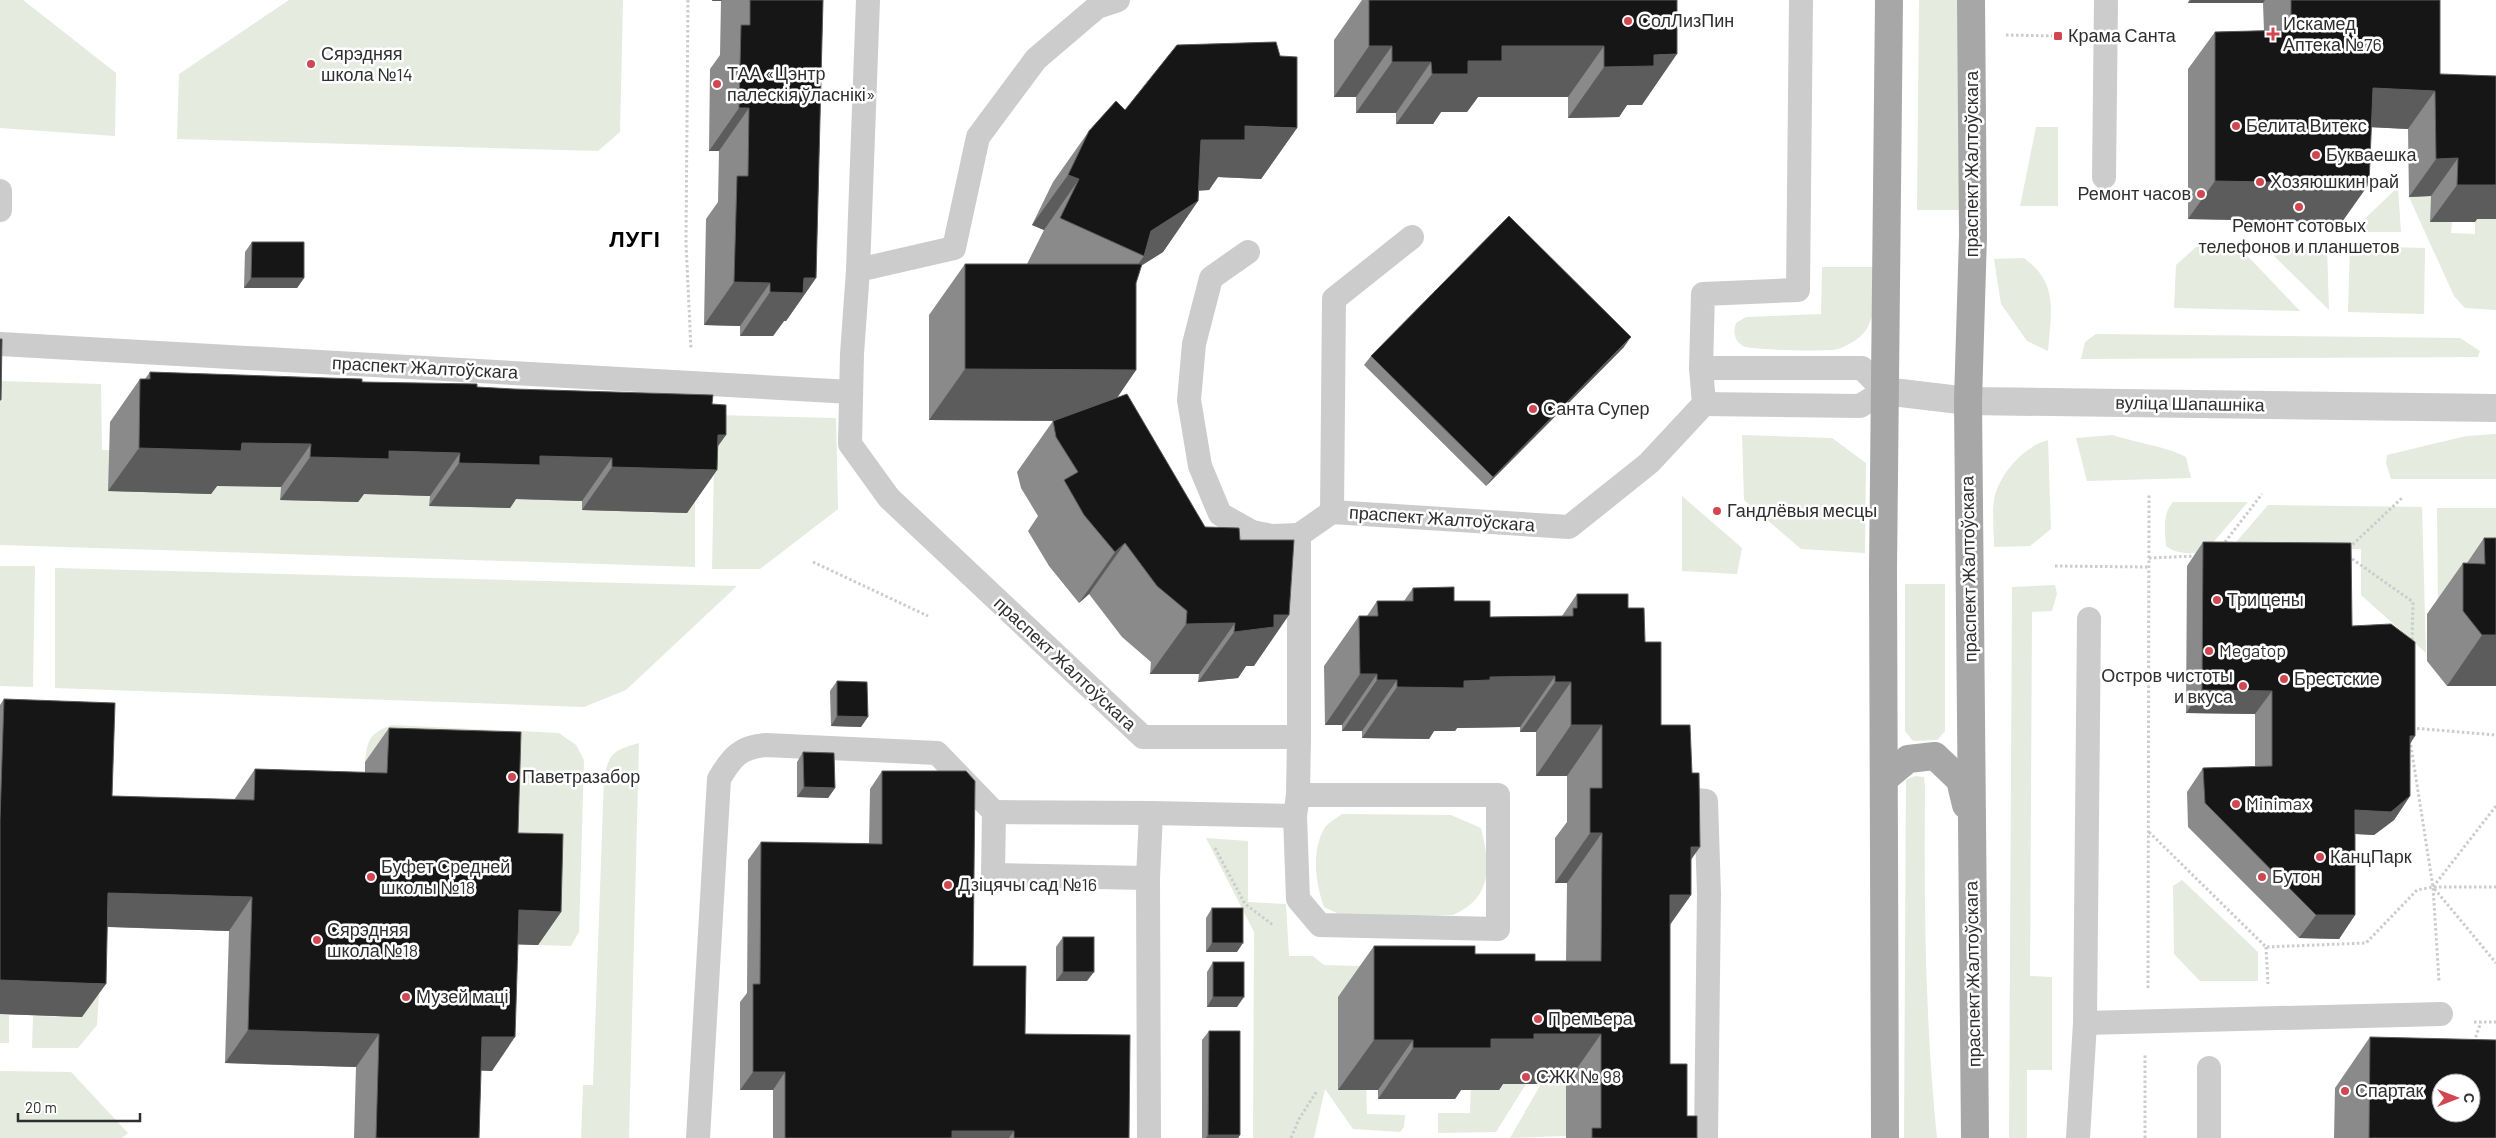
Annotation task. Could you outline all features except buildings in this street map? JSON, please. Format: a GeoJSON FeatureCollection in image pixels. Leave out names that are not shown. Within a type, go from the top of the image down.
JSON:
{"type":"FeatureCollection","features":[{"type":"Feature","properties":{"kind":"main road"},"geometry":{"type":"LineString","coordinates":[[1885,1138],[1884,391],[1890,0]]}},
{"type":"Feature","properties":{"kind":"main road","name":"праспект Жалтоўскага"},"geometry":{"type":"LineString","coordinates":[[1971,0],[1973,236],[1968,401],[1975,1138]]}},
{"type":"Feature","properties":{"kind":"main road"},"geometry":{"type":"LineString","coordinates":[[1884,779],[1908,759],[1935,756],[1960,780],[1972,828]]}},
{"type":"Feature","properties":{"kind":"street","name":"вуліца Шапашніка"},"geometry":{"type":"LineString","coordinates":[[1884,391],[1968,401],[2496,408]]}},
{"type":"Feature","properties":{"kind":"lane","name":"праспект Жалтоўскага"},"geometry":{"type":"LineString","coordinates":[[868,0],[858,270],[850,392],[850,444],[890,498],[1143,737],[1300,737]]}},
{"type":"Feature","properties":{"kind":"lane"},"geometry":{"type":"LineString","coordinates":[[858,270],[954,248],[978,138],[1036,59],[1097,7],[1118,0]]}},
{"type":"Feature","properties":{"kind":"lane"},"geometry":{"type":"LineString","coordinates":[[1701,368],[1862,368],[1884,391],[1860,406],[1704,404],[1701,368],[1703,294],[1798,290],[1801,0]]}},
{"type":"Feature","properties":{"kind":"lane"},"geometry":{"type":"LineString","coordinates":[[2104,177],[2106,0]]}},
{"type":"Feature","properties":{"kind":"lane"},"geometry":{"type":"LineString","coordinates":[[0,191],[0,210]]}},
{"type":"Feature","properties":{"kind":"lane"},"geometry":{"type":"LineString","coordinates":[[1332,512],[1334,298],[1412,237]]}},
{"type":"Feature","properties":{"kind":"lane"},"geometry":{"type":"LineString","coordinates":[[994,812],[1197,814],[1296,805],[1498,795],[1498,929],[1320,925],[1298,899],[1296,805],[1300,737],[1300,535],[1272,536],[1252,532],[1220,514],[1200,466],[1190,400],[1194,344],[1211,278],[1248,252]]}},
{"type":"Feature","properties":{"kind":"lane","name":"праспект Жалтоўскага"},"geometry":{"type":"LineString","coordinates":[[0,344],[850,392]]}},
{"type":"Feature","properties":{"kind":"lane","name":"праспект Жалтоўскага"},"geometry":{"type":"LineString","coordinates":[[1300,535],[1332,512],[1569,527],[1649,463],[1704,404]]}},
{"type":"Feature","properties":{"kind":"lane"},"geometry":{"type":"LineString","coordinates":[[2078,1138],[2085,1023],[2089,619]]}},
{"type":"Feature","properties":{"kind":"lane"},"geometry":{"type":"LineString","coordinates":[[698,1138],[719,779],[731,759],[750,746],[766,745],[937,753],[994,812],[993,875],[1148,878]]}},
{"type":"Feature","properties":{"kind":"lane"},"geometry":{"type":"LineString","coordinates":[[1669,797],[1706,802],[1710,894],[1706,1138]]}},
{"type":"Feature","properties":{"kind":"lane"},"geometry":{"type":"LineString","coordinates":[[1149,1138],[1148,878],[1151,813]]}},
{"type":"Feature","properties":{"kind":"lane"},"geometry":{"type":"LineString","coordinates":[[2085,1023],[2441,1014]]}},
{"type":"Feature","properties":{"kind":"lane"},"geometry":{"type":"LineString","coordinates":[[2209,1068],[2209,1138]]}},
{"type":"Feature","properties":{"kind":"path"},"geometry":{"type":"LineString","coordinates":[[688,0],[686,244],[690,347],[701,384]]}},
{"type":"Feature","properties":{"kind":"path"},"geometry":{"type":"LineString","coordinates":[[1970,35],[2058,36]]}},
{"type":"Feature","properties":{"kind":"path"},"geometry":{"type":"LineString","coordinates":[[2145,1138],[2146,1022],[2148,999],[2149,493]]}},
{"type":"Feature","properties":{"kind":"path"},"geometry":{"type":"LineString","coordinates":[[2220,548],[2262,494]]}},
{"type":"Feature","properties":{"kind":"path"},"geometry":{"type":"LineString","coordinates":[[2403,497],[2344,553],[2413,602],[2412,650]]}},
{"type":"Feature","properties":{"kind":"path"},"geometry":{"type":"LineString","coordinates":[[2149,558],[2205,556]]}},
{"type":"Feature","properties":{"kind":"path"},"geometry":{"type":"LineString","coordinates":[[813,562],[928,616]]}},
{"type":"Feature","properties":{"kind":"path"},"geometry":{"type":"LineString","coordinates":[[2054,566],[2149,567]]}},
{"type":"Feature","properties":{"kind":"path"},"geometry":{"type":"LineString","coordinates":[[2496,735],[2408,728],[2433,887],[2441,1022],[2496,1022]]}},
{"type":"Feature","properties":{"kind":"path"},"geometry":{"type":"LineString","coordinates":[[2433,887],[2496,806]]}},
{"type":"Feature","properties":{"kind":"path"},"geometry":{"type":"LineString","coordinates":[[1197,814],[1246,904],[1275,926]]}},
{"type":"Feature","properties":{"kind":"path"},"geometry":{"type":"LineString","coordinates":[[2149,832],[2266,946],[2268,992]]}},
{"type":"Feature","properties":{"kind":"path"},"geometry":{"type":"LineString","coordinates":[[2266,946],[2366,943],[2417,890],[2433,887],[2496,887]]}},
{"type":"Feature","properties":{"kind":"path"},"geometry":{"type":"LineString","coordinates":[[2433,887],[2496,962]]}},
{"type":"Feature","properties":{"kind":"path"},"geometry":{"type":"LineString","coordinates":[[2472,1048],[2481,1022]]}},
{"type":"Feature","properties":{"kind":"path"},"geometry":{"type":"LineString","coordinates":[[1291,1138],[1300,1118],[1317,1091]]}},
{"type":"Feature","properties":{"kind":"shaded area"},"geometry":{"type":"Polygon","coordinates":[[[0,0],[23,0],[116,73],[115,136],[0,128],[0,0]]]}},
{"type":"Feature","properties":{"kind":"shaded area","name":"Сярэдняя школа №14"},"geometry":{"type":"Polygon","coordinates":[[[289,0],[623,0],[620,132],[598,151],[177,139],[179,74],[289,0]]]}},
{"type":"Feature","properties":{"kind":"shaded area"},"geometry":{"type":"Polygon","coordinates":[[[1919,0],[1963,0],[1963,210],[1917,210],[1919,0]]]}},
{"type":"Feature","properties":{"kind":"shaded area"},"geometry":{"type":"Polygon","coordinates":[[[2036,127],[2058,127],[2058,206],[2020,206],[2036,127]]]}},
{"type":"Feature","properties":{"kind":"shaded area"},"geometry":{"type":"Polygon","coordinates":[[[2398,187],[2401,232],[2351,232],[2398,187]]]}},
{"type":"Feature","properties":{"kind":"shaded area"},"geometry":{"type":"Polygon","coordinates":[[[2431,196],[2430,222],[2452,222],[2451,233],[2475,234],[2475,219],[2496,219],[2496,310],[2465,308],[2454,296],[2409,197],[2431,196]]]}},
{"type":"Feature","properties":{"kind":"shaded area"},"geometry":{"type":"Polygon","coordinates":[[[2238,246],[2300,311],[2174,308],[2176,265],[2196,247],[2238,246]]]}},
{"type":"Feature","properties":{"kind":"shaded area"},"geometry":{"type":"Polygon","coordinates":[[[2350,246],[2425,248],[2424,314],[2348,312],[2350,246]]]}},
{"type":"Feature","properties":{"kind":"shaded area"},"geometry":{"type":"Polygon","coordinates":[[[2327,247],[2329,310],[2266,248],[2327,247]]]}},
{"type":"Feature","properties":{"kind":"shaded area"},"geometry":{"type":"Polygon","coordinates":[[[2024,258],[2043,278],[2048,288],[2051,311],[2048,351],[2027,341],[2001,304],[1994,259],[2024,258]]]}},
{"type":"Feature","properties":{"kind":"shaded area"},"geometry":{"type":"Polygon","coordinates":[[[1822,267],[1879,267],[1872,316],[1866,330],[1860,336],[1849,344],[1832,350],[1748,347],[1743,346],[1738,341],[1735,333],[1736,323],[1746,317],[1821,314],[1822,267]]]}},
{"type":"Feature","properties":{"kind":"shaded area"},"geometry":{"type":"Polygon","coordinates":[[[2096,334],[2460,338],[2480,351],[2478,357],[2081,359],[2085,342],[2096,334]]]}},
{"type":"Feature","properties":{"kind":"shaded area"},"geometry":{"type":"Polygon","coordinates":[[[0,381],[101,384],[102,450],[120,450],[109,456],[109,491],[212,486],[281,487],[280,500],[358,502],[359,494],[430,496],[429,506],[509,508],[510,499],[582,501],[695,479],[695,567],[0,545],[0,381]]]}},
{"type":"Feature","properties":{"kind":"shaded area"},"geometry":{"type":"Polygon","coordinates":[[[715,415],[836,418],[838,509],[760,569],[712,569],[715,415]]]}},
{"type":"Feature","properties":{"kind":"shaded area"},"geometry":{"type":"Polygon","coordinates":[[[2496,434],[2496,479],[2391,479],[2386,463],[2387,455],[2466,436],[2496,434]]]}},
{"type":"Feature","properties":{"kind":"shaded area"},"geometry":{"type":"Polygon","coordinates":[[[1742,435],[1832,438],[1866,463],[1865,553],[1801,549],[1744,500],[1742,435]]]}},
{"type":"Feature","properties":{"kind":"shaded area"},"geometry":{"type":"Polygon","coordinates":[[[2112,435],[2179,453],[2186,457],[2191,478],[2087,481],[2076,438],[2112,435]]]}},
{"type":"Feature","properties":{"kind":"shaded area"},"geometry":{"type":"Polygon","coordinates":[[[2048,440],[2051,529],[2030,546],[1994,547],[1993,518],[1996,490],[2007,472],[2021,455],[2039,443],[2048,440]]]}},
{"type":"Feature","properties":{"kind":"shaded area"},"geometry":{"type":"Polygon","coordinates":[[[1682,496],[1742,548],[1737,574],[1682,571],[1682,496]]]}},
{"type":"Feature","properties":{"kind":"shaded area"},"geometry":{"type":"Polygon","coordinates":[[[2173,502],[2248,502],[2204,553],[2184,553],[2166,546],[2166,517],[2173,502]]]}},
{"type":"Feature","properties":{"kind":"shaded area"},"geometry":{"type":"Polygon","coordinates":[[[2268,505],[2422,507],[2426,653],[2361,595],[2361,549],[2231,548],[2268,505]]]}},
{"type":"Feature","properties":{"kind":"shaded area"},"geometry":{"type":"Polygon","coordinates":[[[2437,508],[2496,508],[2496,592],[2438,610],[2437,508]]]}},
{"type":"Feature","properties":{"kind":"shaded area"},"geometry":{"type":"Polygon","coordinates":[[[0,566],[35,566],[33,687],[0,686],[0,566]]]}},
{"type":"Feature","properties":{"kind":"shaded area"},"geometry":{"type":"Polygon","coordinates":[[[55,568],[737,586],[626,690],[584,707],[55,688],[55,568]]]}},
{"type":"Feature","properties":{"kind":"shaded area"},"geometry":{"type":"Polygon","coordinates":[[[1905,584],[1945,584],[1945,731],[1937,740],[1913,741],[1905,731],[1905,584]]]}},
{"type":"Feature","properties":{"kind":"shaded area"},"geometry":{"type":"Polygon","coordinates":[[[2055,585],[2057,594],[2052,611],[2032,612],[2030,976],[2052,977],[2052,1070],[2027,1070],[2027,1138],[2009,1138],[2012,587],[2055,585]]]}},
{"type":"Feature","properties":{"kind":"shaded area"},"geometry":{"type":"Polygon","coordinates":[[[391,725],[559,733],[576,745],[584,760],[579,932],[571,946],[538,945],[365,762],[371,738],[378,731],[391,725]]]}},
{"type":"Feature","properties":{"kind":"shaded area"},"geometry":{"type":"Polygon","coordinates":[[[639,743],[629,1138],[581,1138],[583,1085],[593,1085],[604,778],[608,763],[614,753],[639,743]]]}},
{"type":"Feature","properties":{"kind":"shaded area"},"geometry":{"type":"Polygon","coordinates":[[[1915,776],[1924,777],[1925,788],[1926,963],[1937,1138],[1904,1138],[1906,780],[1915,776]]]}},
{"type":"Feature","properties":{"kind":"shaded area"},"geometry":{"type":"Polygon","coordinates":[[[1342,814],[1451,815],[1481,828],[1487,867],[1486,879],[1482,889],[1476,899],[1466,908],[1453,915],[1347,918],[1324,907],[1317,878],[1317,848],[1325,827],[1342,814]]]}},
{"type":"Feature","properties":{"kind":"shaded area"},"geometry":{"type":"Polygon","coordinates":[[[1206,838],[1248,841],[1248,902],[1286,904],[1289,956],[1313,956],[1324,965],[1525,971],[1366,1083],[1367,1114],[1405,1115],[1404,1127],[1400,1132],[1353,1129],[1325,1089],[1314,1138],[1253,1138],[1254,932],[1206,838]]]}},
{"type":"Feature","properties":{"kind":"shaded area"},"geometry":{"type":"Polygon","coordinates":[[[2182,880],[2258,952],[2258,981],[2200,981],[2174,954],[2173,886],[2182,880]]]}},
{"type":"Feature","properties":{"kind":"shaded area"},"geometry":{"type":"Polygon","coordinates":[[[103,926],[97,1025],[78,1048],[32,1048],[33,1016],[82,1017],[103,926]]]}},
{"type":"Feature","properties":{"kind":"shaded area"},"geometry":{"type":"Polygon","coordinates":[[[0,1014],[9,1015],[9,1043],[0,1043],[0,1014]]]}},
{"type":"Feature","properties":{"kind":"shaded area"},"geometry":{"type":"Polygon","coordinates":[[[0,1071],[71,1072],[128,1133],[122,1138],[0,1138],[0,1071]]]}},
{"type":"Feature","properties":{"kind":"shaded area"},"geometry":{"type":"Polygon","coordinates":[[[1471,1083],[1480,1090],[1499,1090],[1499,1084],[1526,1084],[1496,1132],[1438,1133],[1438,1113],[1470,1113],[1471,1083]]]}},
{"type":"Feature","properties":{"kind":"shaded area"},"geometry":{"type":"Polygon","coordinates":[[[1541,1084],[1566,1084],[1566,1136],[1510,1138],[1541,1084]]]}},
{"type":"Feature","properties":{"kind":"place","name":"СолЛизПин"},"geometry":{"type":"Point","coordinates":[1628,21]}},
{"type":"Feature","properties":{"kind":"place","name":"Искамед Аптека №76"},"geometry":{"type":"Point","coordinates":[2273,34]}},
{"type":"Feature","properties":{"kind":"place","name":"Крама Санта"},"geometry":{"type":"Point","coordinates":[2058,36]}},
{"type":"Feature","properties":{"kind":"place","name":"Сярэдняя школа №14"},"geometry":{"type":"Point","coordinates":[311,64]}},
{"type":"Feature","properties":{"kind":"place","name":"ТАА «Цэнтр палескія ўласнікі»"},"geometry":{"type":"Point","coordinates":[717,84]}},
{"type":"Feature","properties":{"kind":"place","name":"Белита Витекс"},"geometry":{"type":"Point","coordinates":[2236,126]}},
{"type":"Feature","properties":{"kind":"place","name":"Букваешка"},"geometry":{"type":"Point","coordinates":[2316,155]}},
{"type":"Feature","properties":{"kind":"place","name":"Хозяюшкин рай"},"geometry":{"type":"Point","coordinates":[2260,182]}},
{"type":"Feature","properties":{"kind":"place","name":"Ремонт часов"},"geometry":{"type":"Point","coordinates":[2201,194]}},
{"type":"Feature","properties":{"kind":"place","name":"Ремонт сотовых телефонов и планшетов"},"geometry":{"type":"Point","coordinates":[2299,207]}},
{"type":"Feature","properties":{"kind":"place","name":"Санта Супер"},"geometry":{"type":"Point","coordinates":[1533,409]}},
{"type":"Feature","properties":{"kind":"place","name":"Гандлёвыя месцы"},"geometry":{"type":"Point","coordinates":[1717,511]}},
{"type":"Feature","properties":{"kind":"place","name":"Три цены"},"geometry":{"type":"Point","coordinates":[2217,600]}},
{"type":"Feature","properties":{"kind":"place","name":"Megatop"},"geometry":{"type":"Point","coordinates":[2209,651]}},
{"type":"Feature","properties":{"kind":"place","name":"Брестские"},"geometry":{"type":"Point","coordinates":[2284,679]}},
{"type":"Feature","properties":{"kind":"place","name":"Остров чистоты и вкуса"},"geometry":{"type":"Point","coordinates":[2243,686]}},
{"type":"Feature","properties":{"kind":"place","name":"Паветразабор"},"geometry":{"type":"Point","coordinates":[512,777]}},
{"type":"Feature","properties":{"kind":"place","name":"Minimax"},"geometry":{"type":"Point","coordinates":[2236,804]}},
{"type":"Feature","properties":{"kind":"place","name":"КанцПарк"},"geometry":{"type":"Point","coordinates":[2320,857]}},
{"type":"Feature","properties":{"kind":"place","name":"Буфет Средней школы №18"},"geometry":{"type":"Point","coordinates":[371,877]}},
{"type":"Feature","properties":{"kind":"place","name":"Бутон"},"geometry":{"type":"Point","coordinates":[2262,877]}},
{"type":"Feature","properties":{"kind":"place","name":"Дзіцячы сад №16"},"geometry":{"type":"Point","coordinates":[948,885]}},
{"type":"Feature","properties":{"kind":"place","name":"Сярэдняя школа №18"},"geometry":{"type":"Point","coordinates":[317,940]}},
{"type":"Feature","properties":{"kind":"place","name":"Музей маці"},"geometry":{"type":"Point","coordinates":[406,997]}},
{"type":"Feature","properties":{"kind":"place","name":"Премьера"},"geometry":{"type":"Point","coordinates":[1538,1019]}},
{"type":"Feature","properties":{"kind":"place","name":"СЖК № 98"},"geometry":{"type":"Point","coordinates":[1526,1077]}},
{"type":"Feature","properties":{"kind":"place","name":"Спартак"},"geometry":{"type":"Point","coordinates":[2345,1091]}},
{"type":"Feature","properties":{"kind":"district","name":"ЛУГІ"},"geometry":{"type":"Point","coordinates":[635,239]}}]}
